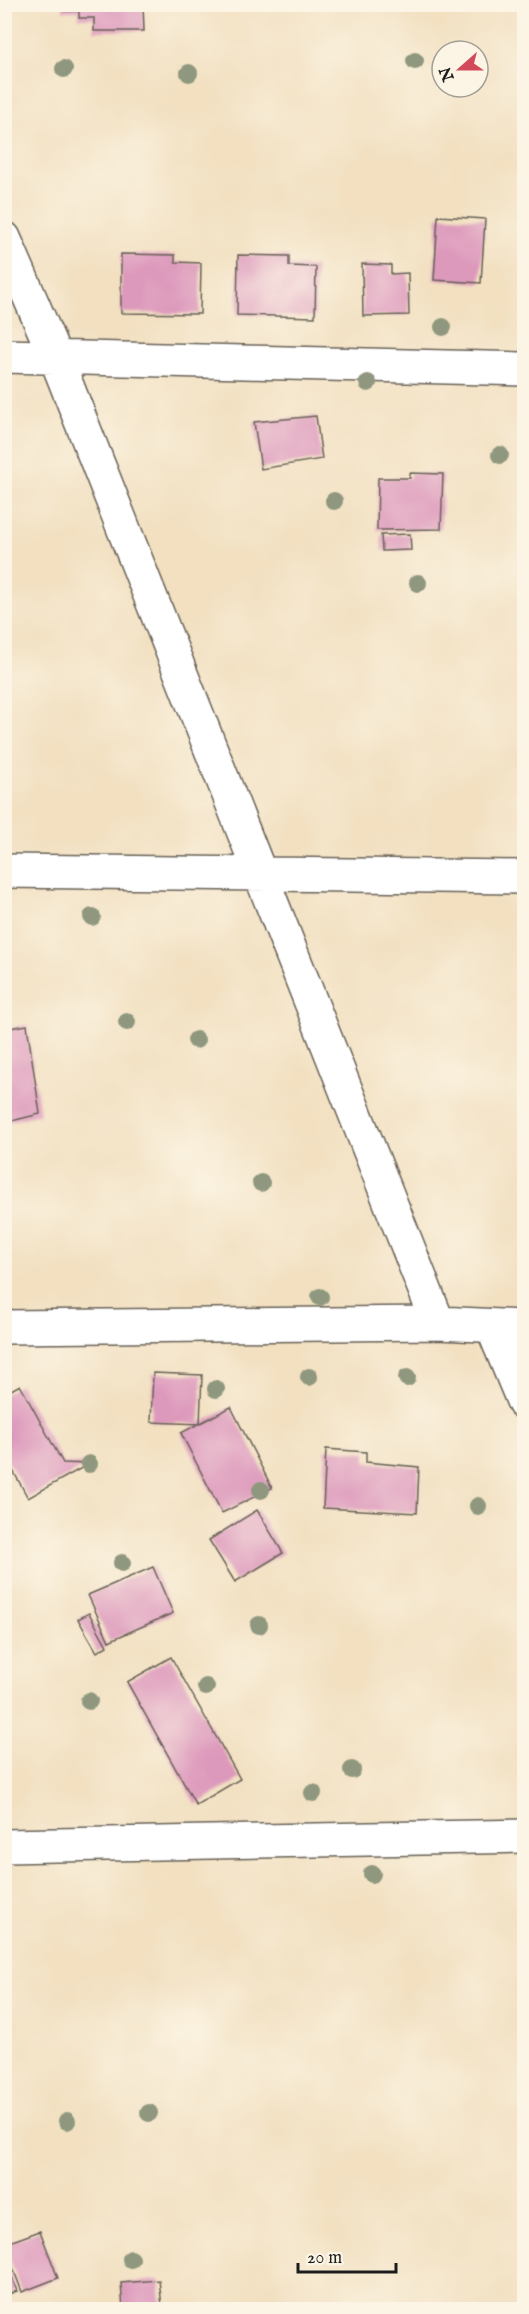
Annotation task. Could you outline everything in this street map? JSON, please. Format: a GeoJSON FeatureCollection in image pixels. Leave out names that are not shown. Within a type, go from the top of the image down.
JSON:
{"type":"FeatureCollection","features":[{"type":"Feature","properties":{"kind":"street"},"geometry":{"type":"LineString","coordinates":[[4,238],[56,358],[438,1323]]}},
{"type":"Feature","properties":{"kind":"street"},"geometry":{"type":"LineString","coordinates":[[4,356],[525,369]]}},
{"type":"Feature","properties":{"kind":"street"},"geometry":{"type":"LineString","coordinates":[[4,871],[525,877]]}},
{"type":"Feature","properties":{"kind":"street"},"geometry":{"type":"LineString","coordinates":[[4,1327],[438,1323],[525,1327]]}},
{"type":"Feature","properties":{"kind":"street"},"geometry":{"type":"LineString","coordinates":[[492,1326],[525,1403]]}},
{"type":"Feature","properties":{"kind":"street"},"geometry":{"type":"LineString","coordinates":[[4,1846],[525,1836]]}},
{"type":"Feature","properties":{"kind":"building"},"geometry":{"type":"Polygon","coordinates":[[[63,4],[143,4],[144,31],[94,31],[94,18],[79,18],[79,11],[63,11],[63,4]]]}},
{"type":"Feature","properties":{"kind":"building"},"geometry":{"type":"Polygon","coordinates":[[[438,216],[485,219],[481,283],[434,280],[438,216]]]}},
{"type":"Feature","properties":{"kind":"building"},"geometry":{"type":"Polygon","coordinates":[[[121,254],[175,255],[175,262],[201,263],[200,314],[121,313],[121,254]]]}},
{"type":"Feature","properties":{"kind":"building"},"geometry":{"type":"Polygon","coordinates":[[[238,255],[289,256],[289,266],[316,267],[315,317],[237,315],[238,255]]]}},
{"type":"Feature","properties":{"kind":"building"},"geometry":{"type":"Polygon","coordinates":[[[362,264],[391,265],[391,274],[408,273],[409,315],[363,316],[362,264]]]}},
{"type":"Feature","properties":{"kind":"building"},"geometry":{"type":"Polygon","coordinates":[[[316,416],[322,459],[261,469],[254,422],[316,416]]]}},
{"type":"Feature","properties":{"kind":"building"},"geometry":{"type":"Polygon","coordinates":[[[410,473],[443,474],[441,529],[377,530],[378,478],[410,478],[410,473]]]}},
{"type":"Feature","properties":{"kind":"building"},"geometry":{"type":"Polygon","coordinates":[[[410,534],[411,550],[382,551],[381,535],[410,534]]]}},
{"type":"Feature","properties":{"kind":"building"},"geometry":{"type":"Polygon","coordinates":[[[27,1025],[40,1114],[7,1122],[4,1114],[4,1029],[27,1025]]]}},
{"type":"Feature","properties":{"kind":"building"},"geometry":{"type":"Polygon","coordinates":[[[153,1373],[202,1375],[200,1424],[151,1422],[153,1373]]]}},
{"type":"Feature","properties":{"kind":"building"},"geometry":{"type":"Polygon","coordinates":[[[20,1385],[63,1463],[89,1464],[28,1498],[4,1454],[4,1394],[20,1385]]]}},
{"type":"Feature","properties":{"kind":"building"},"geometry":{"type":"Polygon","coordinates":[[[231,1407],[272,1488],[222,1513],[181,1433],[231,1407]]]}},
{"type":"Feature","properties":{"kind":"building"},"geometry":{"type":"Polygon","coordinates":[[[326,1449],[366,1452],[366,1462],[419,1467],[417,1513],[323,1508],[326,1449]]]}},
{"type":"Feature","properties":{"kind":"building"},"geometry":{"type":"Polygon","coordinates":[[[257,1510],[283,1553],[235,1582],[209,1540],[257,1510]]]}},
{"type":"Feature","properties":{"kind":"building"},"geometry":{"type":"Polygon","coordinates":[[[153,1567],[173,1613],[109,1641],[88,1595],[153,1567]]]}},
{"type":"Feature","properties":{"kind":"building"},"geometry":{"type":"Polygon","coordinates":[[[89,1613],[107,1646],[97,1652],[78,1619],[89,1613]]]}},
{"type":"Feature","properties":{"kind":"building"},"geometry":{"type":"Polygon","coordinates":[[[171,1657],[240,1779],[196,1805],[127,1682],[171,1657]]]}},
{"type":"Feature","properties":{"kind":"building"},"geometry":{"type":"Polygon","coordinates":[[[40,2231],[58,2278],[22,2292],[4,2244],[40,2231]]]}},
{"type":"Feature","properties":{"kind":"building"},"geometry":{"type":"Polygon","coordinates":[[[4,2257],[17,2291],[4,2296],[4,2257]]]}},
{"type":"Feature","properties":{"kind":"building"},"geometry":{"type":"Polygon","coordinates":[[[159,2280],[162,2306],[123,2309],[121,2283],[159,2280]]]}}]}
